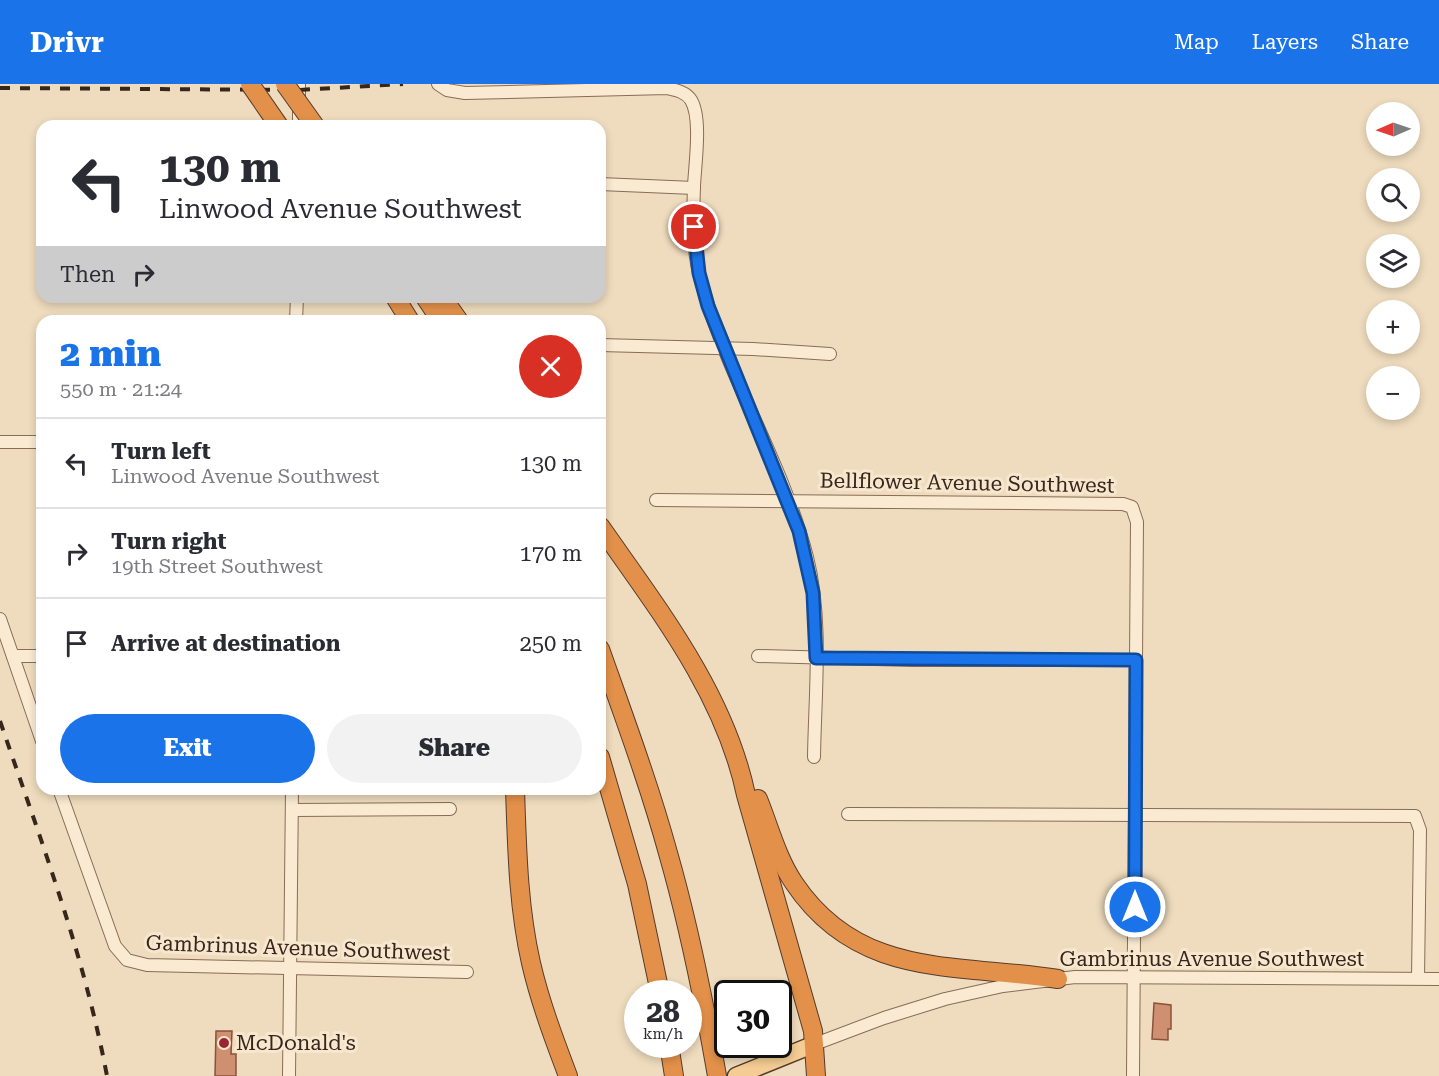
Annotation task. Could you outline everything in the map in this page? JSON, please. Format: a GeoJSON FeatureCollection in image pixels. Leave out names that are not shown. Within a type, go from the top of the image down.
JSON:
{"type":"FeatureCollection","features":[{"type":"Feature","properties":{"kind":"highway"},"geometry":{"type":"LineString","coordinates":[[250,84],[275,120]]}},
{"type":"Feature","properties":{"kind":"highway"},"geometry":{"type":"LineString","coordinates":[[285,84],[311,120]]}},
{"type":"Feature","properties":{"kind":"highway"},"geometry":{"type":"LineString","coordinates":[[606,535],[676,637],[708,693],[753,788],[783,864],[793,882],[813,908],[839,930],[866,947],[898,959],[937,966],[1016,972],[1058,979]]}},
{"type":"Feature","properties":{"kind":"highway"},"geometry":{"type":"LineString","coordinates":[[606,667],[643,769],[669,854],[700,980],[717,1076]]}},
{"type":"Feature","properties":{"kind":"highway"},"geometry":{"type":"LineString","coordinates":[[739,761],[746,795],[803,991],[815,1044],[816,1076]]}},
{"type":"Feature","properties":{"kind":"highway"},"geometry":{"type":"LineString","coordinates":[[606,778],[637,884],[657,980]]}},
{"type":"Feature","properties":{"kind":"highway"},"geometry":{"type":"LineString","coordinates":[[515,795],[521,897],[530,956],[543,1010],[568,1076]]}},
{"type":"Feature","properties":{"kind":"highway"},"geometry":{"type":"LineString","coordinates":[[671,1058],[674,1076]]}},
{"type":"Feature","properties":{"kind":"main road"},"geometry":{"type":"LineString","coordinates":[[736,1076],[815,1044]]}},
{"type":"Feature","properties":{"kind":"street"},"geometry":{"type":"LineString","coordinates":[[299,84],[299,120]]}},
{"type":"Feature","properties":{"kind":"street"},"geometry":{"type":"LineString","coordinates":[[438,84],[447,90],[465,93],[658,88],[676,90],[690,99],[695,112],[695,236],[699,273],[724,348],[788,500],[811,575],[816,658],[814,757]]}},
{"type":"Feature","properties":{"kind":"street"},"geometry":{"type":"LineString","coordinates":[[606,183],[694,188]]}},
{"type":"Feature","properties":{"kind":"street"},"geometry":{"type":"LineString","coordinates":[[606,345],[724,348],[830,354]]}},
{"type":"Feature","properties":{"kind":"street"},"geometry":{"type":"LineString","coordinates":[[0,442],[36,442]]}},
{"type":"Feature","properties":{"kind":"street","name":"Bellflower Avenue Southwest"},"geometry":{"type":"LineString","coordinates":[[656,500],[1123,504],[1132,507],[1137,522],[1136,660]]}},
{"type":"Feature","properties":{"kind":"street"},"geometry":{"type":"LineString","coordinates":[[0,619],[36,723]]}},
{"type":"Feature","properties":{"kind":"street"},"geometry":{"type":"LineString","coordinates":[[13,656],[36,656]]}},
{"type":"Feature","properties":{"kind":"street"},"geometry":{"type":"LineString","coordinates":[[758,656],[1136,660],[1133,1076]]}},
{"type":"Feature","properties":{"kind":"street","name":"Gambrinus Avenue Southwest"},"geometry":{"type":"LineString","coordinates":[[61,795],[115,946],[127,960],[147,964],[467,972]]}},
{"type":"Feature","properties":{"kind":"street"},"geometry":{"type":"LineString","coordinates":[[289,1076],[292,795]]}},
{"type":"Feature","properties":{"kind":"street"},"geometry":{"type":"LineString","coordinates":[[292,810],[450,809]]}},
{"type":"Feature","properties":{"kind":"street"},"geometry":{"type":"LineString","coordinates":[[848,814],[1409,815],[1417,817],[1420,830],[1418,978]]}},
{"type":"Feature","properties":{"kind":"street","name":"Gambrinus Avenue Southwest"},"geometry":{"type":"LineString","coordinates":[[815,1044],[919,1006],[986,990],[1058,979],[1135,976],[1439,979]]}},
{"type":"Feature","properties":{"kind":"building"},"geometry":{"type":"Polygon","coordinates":[[[1154,1003],[1171,1005],[1171,1029],[1168,1029],[1168,1040],[1152,1039],[1154,1003]]]}},
{"type":"Feature","properties":{"kind":"building","name":"McDonald's"},"geometry":{"type":"Polygon","coordinates":[[[216,1031],[232,1031],[231,1054],[236,1054],[236,1076],[215,1076],[216,1031]]]}},
{"type":"Feature","properties":{"kind":"railway"},"geometry":{"type":"LineString","coordinates":[[0,88],[299,90],[403,84]]}},
{"type":"Feature","properties":{"kind":"railway"},"geometry":{"type":"LineString","coordinates":[[0,721],[74,941],[107,1076]]}},
{"type":"Feature","properties":{"kind":"place","name":"McDonald's"},"geometry":{"type":"Point","coordinates":[224,1043]}},
{"type":"Feature","properties":{"kind":"route"},"geometry":{"type":"LineString","coordinates":[[694,227],[699,273],[708,306],[788,500],[807,558],[813,593],[816,658],[1136,660],[1135,907]]}}]}
